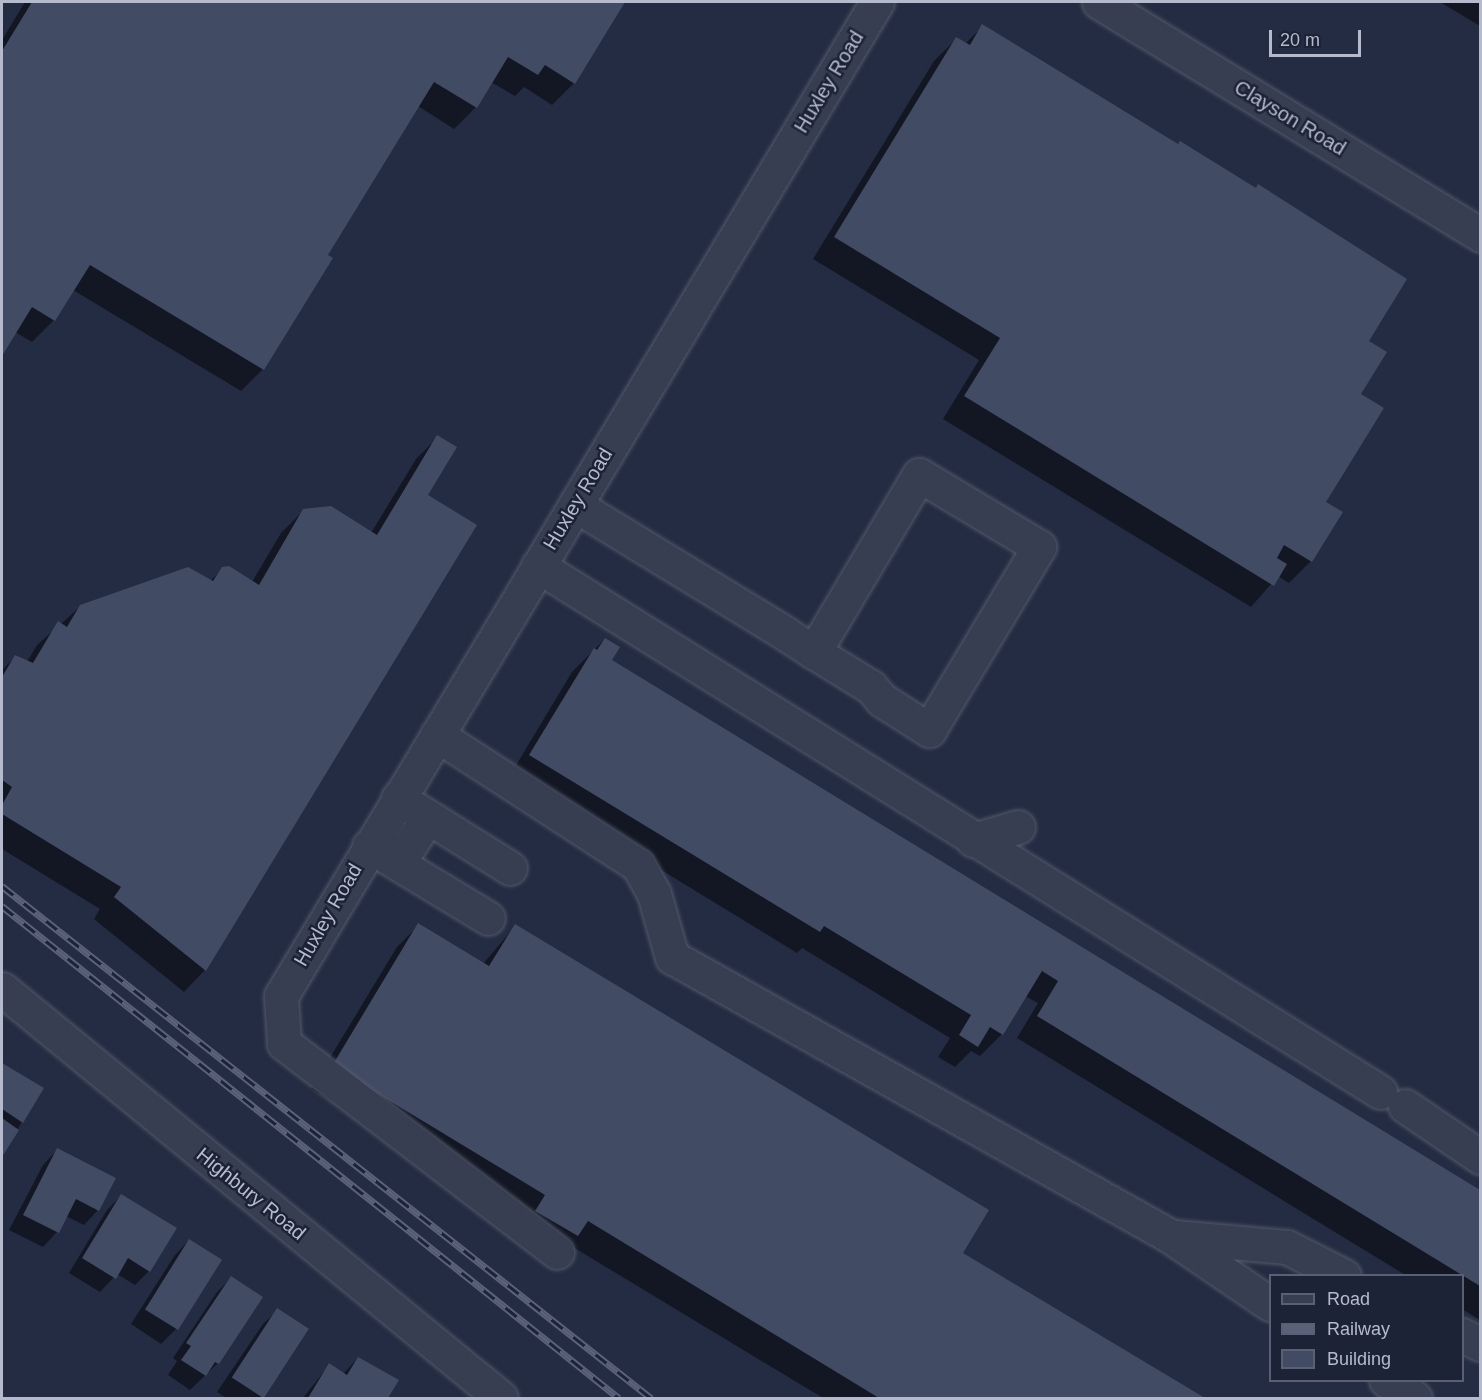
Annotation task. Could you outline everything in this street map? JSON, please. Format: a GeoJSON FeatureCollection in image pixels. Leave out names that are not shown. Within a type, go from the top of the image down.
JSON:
{"type":"FeatureCollection","features":[{"type":"Feature","properties":{"kind":"street","name":"Huxley Road"},"geometry":{"type":"LineString","coordinates":[[557,1252],[284,1042],[281,996],[877,2]]}},
{"type":"Feature","properties":{"kind":"street","name":"Clayson Road"},"geometry":{"type":"LineString","coordinates":[[1099,2],[1480,235]]}},
{"type":"Feature","properties":{"kind":"street"},"geometry":{"type":"LineString","coordinates":[[575,505],[814,652],[871,687],[882,700],[929,730],[1039,547],[920,476],[814,652]]}},
{"type":"Feature","properties":{"kind":"street"},"geometry":{"type":"LineString","coordinates":[[538,566],[973,840],[1392,1099],[1480,1157]]}},
{"type":"Feature","properties":{"kind":"street"},"geometry":{"type":"LineString","coordinates":[[437,735],[638,865],[654,894],[672,957],[1170,1236],[1269,1303]]}},
{"type":"Feature","properties":{"kind":"street"},"geometry":{"type":"LineString","coordinates":[[398,798],[510,868]]}},
{"type":"Feature","properties":{"kind":"street"},"geometry":{"type":"LineString","coordinates":[[399,863],[428,817]]}},
{"type":"Feature","properties":{"kind":"street"},"geometry":{"type":"LineString","coordinates":[[973,840],[1018,827]]}},
{"type":"Feature","properties":{"kind":"street"},"geometry":{"type":"LineString","coordinates":[[369,846],[488,918]]}},
{"type":"Feature","properties":{"kind":"street","name":"Highbury Road"},"geometry":{"type":"LineString","coordinates":[[2,989],[494,1396]]}},
{"type":"Feature","properties":{"kind":"street"},"geometry":{"type":"LineString","coordinates":[[1170,1236],[1287,1247],[1342,1274]]}},
{"type":"Feature","properties":{"kind":"street"},"geometry":{"type":"LineString","coordinates":[[1464,1336],[1480,1344]]}},
{"type":"Feature","properties":{"kind":"street"},"geometry":{"type":"LineString","coordinates":[[1389,1382],[1415,1398]]}},
{"type":"Feature","properties":{"kind":"building"},"geometry":{"type":"Polygon","coordinates":[[[32,2],[625,2],[575,84],[545,65],[538,75],[508,57],[477,108],[434,82],[328,255],[333,258],[264,370],[90,265],[55,321],[32,307],[2,356],[2,51],[32,2]]]}},
{"type":"Feature","properties":{"kind":"building"},"geometry":{"type":"Polygon","coordinates":[[[982,24],[1178,144],[1180,141],[1256,188],[1258,184],[1407,279],[1369,341],[1387,352],[1361,394],[1384,408],[1326,502],[1343,512],[1312,562],[1284,545],[1277,558],[1287,564],[1274,586],[964,396],[1000,338],[834,237],[956,37],[970,45],[982,24]]]}},
{"type":"Feature","properties":{"kind":"building"},"geometry":{"type":"Polygon","coordinates":[[[437,435],[457,447],[428,495],[477,525],[206,971],[114,897],[121,887],[2,814],[2,805],[12,787],[2,780],[2,677],[15,655],[33,663],[58,621],[67,627],[80,605],[188,567],[213,581],[222,567],[229,566],[259,585],[303,509],[331,506],[377,535],[437,435]]]}},
{"type":"Feature","properties":{"kind":"building"},"geometry":{"type":"Polygon","coordinates":[[[605,638],[620,647],[612,660],[1480,1190],[1480,1286],[1464,1274],[1460,1274],[1037,1016],[1058,981],[1042,971],[1003,1035],[990,1027],[978,1047],[959,1035],[971,1015],[824,926],[820,932],[529,755],[594,648],[597,650],[605,638]]]}},
{"type":"Feature","properties":{"kind":"building"},"geometry":{"type":"Polygon","coordinates":[[[418,923],[489,966],[515,924],[989,1210],[963,1253],[1205,1398],[879,1398],[588,1221],[578,1236],[535,1211],[545,1195],[332,1066],[418,923]]]}},
{"type":"Feature","properties":{"kind":"building"},"geometry":{"type":"Polygon","coordinates":[[[2,1063],[44,1088],[23,1123],[2,1109],[2,1063]]]}},
{"type":"Feature","properties":{"kind":"building"},"geometry":{"type":"Polygon","coordinates":[[[2,1118],[19,1130],[2,1157],[2,1118]]]}},
{"type":"Feature","properties":{"kind":"building"},"geometry":{"type":"Polygon","coordinates":[[[57,1148],[116,1178],[99,1211],[76,1199],[59,1233],[23,1215],[57,1148]]]}},
{"type":"Feature","properties":{"kind":"building"},"geometry":{"type":"Polygon","coordinates":[[[121,1194],[177,1228],[150,1272],[128,1258],[116,1279],[82,1258],[121,1194]]]}},
{"type":"Feature","properties":{"kind":"building"},"geometry":{"type":"Polygon","coordinates":[[[189,1239],[222,1260],[178,1330],[145,1309],[189,1239]]]}},
{"type":"Feature","properties":{"kind":"building"},"geometry":{"type":"Polygon","coordinates":[[[231,1276],[263,1297],[219,1364],[215,1362],[206,1376],[181,1360],[191,1346],[186,1343],[231,1276]]]}},
{"type":"Feature","properties":{"kind":"building"},"geometry":{"type":"Polygon","coordinates":[[[277,1308],[309,1329],[264,1398],[232,1378],[277,1308]]]}},
{"type":"Feature","properties":{"kind":"building"},"geometry":{"type":"Polygon","coordinates":[[[358,1357],[399,1380],[388,1398],[308,1398],[329,1363],[347,1375],[358,1357]]]}},
{"type":"Feature","properties":{"kind":"railway"},"geometry":{"type":"LineString","coordinates":[[2,886],[651,1398]]}},
{"type":"Feature","properties":{"kind":"railway"},"geometry":{"type":"LineString","coordinates":[[2,906],[619,1398]]}}]}
